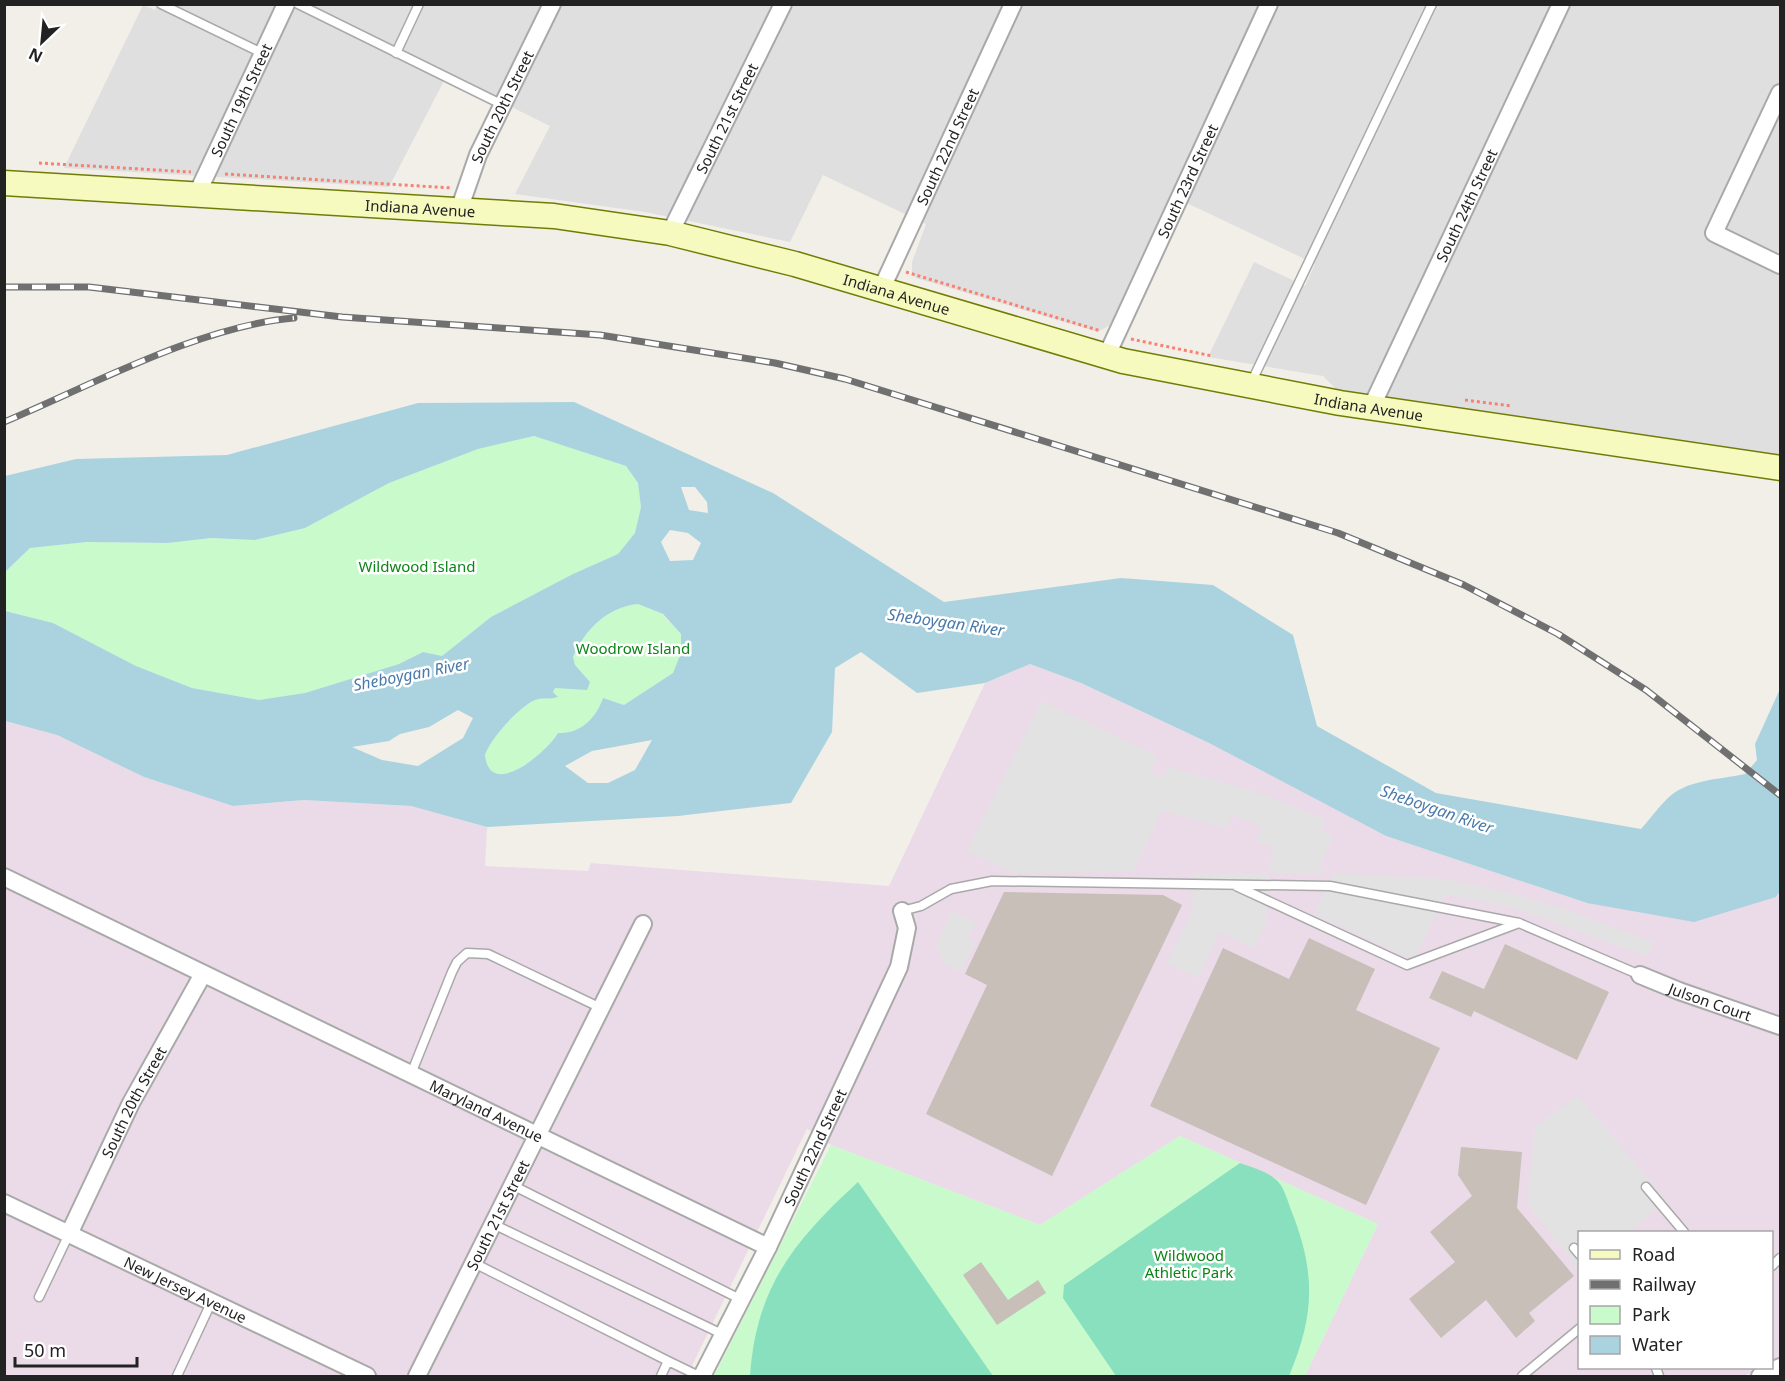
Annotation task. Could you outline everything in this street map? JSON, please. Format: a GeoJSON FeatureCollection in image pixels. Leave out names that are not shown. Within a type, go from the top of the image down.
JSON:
{"type":"FeatureCollection","features":[{"type":"Feature","properties":{"kind":"main road","name":"Indiana Avenue"},"geometry":{"type":"LineString","coordinates":[[4,183],[554,216],[670,233],[795,264],[1106,357],[1371,408],[1780,468]]}},
{"type":"Feature","properties":{"kind":"street","name":"South 19th Street"},"geometry":{"type":"LineString","coordinates":[[196,196],[286,4]]}},
{"type":"Feature","properties":{"kind":"street","name":"South 20th Street"},"geometry":{"type":"LineString","coordinates":[[459,210],[478,155],[552,4]]}},
{"type":"Feature","properties":{"kind":"street","name":"South 21st Street"},"geometry":{"type":"LineString","coordinates":[[670,233],[783,4]]}},
{"type":"Feature","properties":{"kind":"street","name":"South 22nd Street"},"geometry":{"type":"LineString","coordinates":[[881,290],[1013,4]]}},
{"type":"Feature","properties":{"kind":"street","name":"South 23rd Street"},"geometry":{"type":"LineString","coordinates":[[1106,357],[1269,4]]}},
{"type":"Feature","properties":{"kind":"street","name":"South 24th Street"},"geometry":{"type":"LineString","coordinates":[[1371,408],[1561,4]]}},
{"type":"Feature","properties":{"kind":"street"},"geometry":{"type":"LineString","coordinates":[[1780,93],[1714,233],[1780,265]]}},
{"type":"Feature","properties":{"kind":"street","name":"Maryland Avenue"},"geometry":{"type":"LineString","coordinates":[[4,878],[768,1247]]}},
{"type":"Feature","properties":{"kind":"street","name":"South 22nd Street"},"geometry":{"type":"LineString","coordinates":[[701,1377],[768,1247],[899,967],[907,928],[902,911]]}},
{"type":"Feature","properties":{"kind":"street","name":"South 21st Street"},"geometry":{"type":"LineString","coordinates":[[417,1377],[643,924]]}},
{"type":"Feature","properties":{"kind":"street","name":"South 20th Street"},"geometry":{"type":"LineString","coordinates":[[69,1234],[131,1103],[204,974]]}},
{"type":"Feature","properties":{"kind":"street","name":"Julson Court"},"geometry":{"type":"LineString","coordinates":[[1640,975],[1780,1026]]}},
{"type":"Feature","properties":{"kind":"street","name":"New Jersey Avenue"},"geometry":{"type":"LineString","coordinates":[[4,1203],[367,1377]]}},
{"type":"Feature","properties":{"kind":"street"},"geometry":{"type":"LineString","coordinates":[[1760,1377],[1780,1367]]}},
{"type":"Feature","properties":{"kind":"lane"},"geometry":{"type":"LineString","coordinates":[[161,4],[262,53]]}},
{"type":"Feature","properties":{"kind":"lane"},"geometry":{"type":"LineString","coordinates":[[298,4],[502,105]]}},
{"type":"Feature","properties":{"kind":"lane"},"geometry":{"type":"LineString","coordinates":[[396,53],[419,4]]}},
{"type":"Feature","properties":{"kind":"lane"},"geometry":{"type":"LineString","coordinates":[[1250,385],[1432,4]]}},
{"type":"Feature","properties":{"kind":"lane"},"geometry":{"type":"LineString","coordinates":[[902,911],[921,906],[951,890],[992,881],[1330,886],[1520,923],[1640,975]]}},
{"type":"Feature","properties":{"kind":"lane"},"geometry":{"type":"LineString","coordinates":[[1233,884],[1407,965],[1520,923]]}},
{"type":"Feature","properties":{"kind":"lane"},"geometry":{"type":"LineString","coordinates":[[411,1074],[452,972],[457,962],[467,953],[488,954],[602,1008]]}},
{"type":"Feature","properties":{"kind":"lane"},"geometry":{"type":"LineString","coordinates":[[512,1185],[740,1299]]}},
{"type":"Feature","properties":{"kind":"lane"},"geometry":{"type":"LineString","coordinates":[[1646,1187],[1682,1231]]}},
{"type":"Feature","properties":{"kind":"lane"},"geometry":{"type":"LineString","coordinates":[[493,1224],[722,1334]]}},
{"type":"Feature","properties":{"kind":"lane"},"geometry":{"type":"LineString","coordinates":[[39,1298],[69,1234]]}},
{"type":"Feature","properties":{"kind":"lane"},"geometry":{"type":"LineString","coordinates":[[474,1263],[701,1377]]}},
{"type":"Feature","properties":{"kind":"lane"},"geometry":{"type":"LineString","coordinates":[[177,1377],[212,1303]]}},
{"type":"Feature","properties":{"kind":"lane"},"geometry":{"type":"LineString","coordinates":[[1522,1377],[1578,1330]]}},
{"type":"Feature","properties":{"kind":"lane"},"geometry":{"type":"LineString","coordinates":[[661,1377],[668,1361]]}},
{"type":"Feature","properties":{"kind":"path"},"geometry":{"type":"LineString","coordinates":[[891,267],[1116,335],[1215,357]]}},
{"type":"Feature","properties":{"kind":"shaded area"},"geometry":{"type":"Polygon","coordinates":[[[157,4],[1780,5],[1780,455],[1354,394],[1336,389],[1323,376],[1208,357],[1254,262],[1305,286],[1315,264],[1170,195],[1110,325],[1098,332],[916,278],[912,274],[912,262],[926,224],[823,175],[790,242],[645,212],[515,194],[550,126],[447,75],[389,187],[64,168],[143,5],[155,10],[157,4]]]}},
{"type":"Feature","properties":{"kind":"shaded area"},"geometry":{"type":"Polygon","coordinates":[[[1030,664],[1081,683],[1209,743],[1386,836],[1587,903],[1776,897],[1780,891],[1780,1358],[1773,1362],[1773,1231],[1578,1231],[1578,1369],[1760,1369],[1744,1376],[1305,1376],[1378,1224],[1180,1136],[1040,1225],[831,1145],[807,1129],[687,1376],[5,1376],[4,721],[57,735],[144,777],[233,806],[304,800],[411,806],[487,827],[485,866],[588,871],[591,863],[889,886],[985,683],[1030,664]]]}},
{"type":"Feature","properties":{"kind":"shaded area"},"geometry":{"type":"Polygon","coordinates":[[[1042,701],[1157,756],[1150,772],[1163,778],[1169,767],[1262,794],[1326,820],[1321,831],[1333,837],[1321,861],[1321,874],[1269,873],[1273,847],[1257,842],[1262,826],[1232,815],[1227,828],[1162,811],[1133,872],[1014,873],[967,851],[1042,701]]]}},
{"type":"Feature","properties":{"kind":"shaded area"},"geometry":{"type":"Polygon","coordinates":[[[1194,873],[1269,873],[1266,922],[1254,948],[1219,932],[1198,978],[1167,963],[1192,912],[1194,873]]]}},
{"type":"Feature","properties":{"kind":"shaded area"},"geometry":{"type":"Polygon","coordinates":[[[1334,873],[1443,879],[1494,889],[1561,908],[1653,942],[1647,956],[1511,907],[1445,895],[1414,960],[1314,914],[1334,873]]]}},
{"type":"Feature","properties":{"kind":"shaded area"},"geometry":{"type":"Polygon","coordinates":[[[952,911],[976,923],[967,939],[975,943],[961,972],[944,964],[936,945],[952,911]]]}},
{"type":"Feature","properties":{"kind":"shaded area"},"geometry":{"type":"Polygon","coordinates":[[[1578,1096],[1667,1201],[1629,1231],[1578,1231],[1578,1269],[1527,1203],[1535,1127],[1578,1096]]]}},
{"type":"Feature","properties":{"kind":"green space","name":"Wildwood Island"},"geometry":{"type":"Polygon","coordinates":[[[534,436],[626,466],[638,483],[641,507],[635,533],[618,554],[573,574],[491,617],[442,656],[423,652],[399,664],[305,693],[259,700],[192,688],[136,666],[53,623],[5,611],[5,572],[30,548],[87,542],[168,543],[211,538],[255,540],[305,528],[389,483],[478,449],[534,436]]]}},
{"type":"Feature","properties":{"kind":"green space","name":"Woodrow Island"},"geometry":{"type":"Polygon","coordinates":[[[638,604],[662,614],[681,634],[681,653],[673,673],[624,705],[603,698],[592,718],[580,728],[558,733],[543,751],[519,768],[497,774],[489,768],[485,755],[488,748],[499,732],[521,709],[537,699],[557,696],[553,692],[555,688],[590,682],[575,665],[573,657],[591,629],[607,615],[638,604]]]}},
{"type":"Feature","properties":{"kind":"green space","name":"Wildwood Athletic Park"},"geometry":{"type":"Polygon","coordinates":[[[1180,1136],[1378,1224],[1305,1376],[714,1376],[831,1145],[1040,1225],[1180,1136]]]}},
{"type":"Feature","properties":{"kind":"green space"},"geometry":{"type":"Polygon","coordinates":[[[1240,1163],[1266,1173],[1280,1185],[1285,1193],[1305,1254],[1309,1293],[1308,1313],[1298,1354],[1289,1376],[1116,1376],[1063,1298],[1064,1285],[1240,1163]]]}},
{"type":"Feature","properties":{"kind":"green space"},"geometry":{"type":"Polygon","coordinates":[[[858,1182],[993,1376],[750,1376],[760,1316],[782,1268],[815,1225],[858,1182]]]}},
{"type":"Feature","properties":{"kind":"water","name":"Sheboygan River"},"geometry":{"type":"Polygon","coordinates":[[[574,402],[773,493],[944,602],[1121,578],[1213,585],[1293,635],[1317,726],[1436,793],[1641,829],[1666,800],[1683,788],[1703,781],[1745,774],[1757,760],[1755,744],[1780,689],[1780,891],[1776,897],[1694,922],[1587,903],[1386,836],[1209,743],[1081,683],[1030,664],[985,683],[917,693],[861,652],[835,668],[832,732],[791,803],[678,816],[487,827],[411,806],[304,800],[233,806],[144,777],[57,735],[5,721],[5,611],[53,623],[136,666],[192,688],[259,700],[305,693],[399,664],[423,652],[442,656],[491,617],[573,574],[618,554],[635,533],[641,507],[638,483],[626,466],[534,436],[478,449],[389,483],[305,528],[255,540],[211,538],[168,543],[87,542],[30,548],[5,572],[5,476],[76,459],[227,455],[418,403],[574,402]],[[681,487],[689,510],[708,513],[707,502],[695,487],[681,487]],[[670,530],[661,542],[670,561],[693,560],[701,543],[688,533],[670,530]],[[638,604],[616,610],[598,622],[584,638],[573,657],[575,665],[590,682],[587,690],[555,688],[553,692],[558,697],[529,703],[499,732],[488,748],[485,755],[489,768],[497,774],[519,768],[543,751],[558,733],[574,731],[592,718],[603,698],[624,705],[673,673],[681,653],[681,634],[663,614],[638,604]],[[458,710],[429,727],[400,734],[389,741],[352,747],[382,760],[418,766],[463,738],[473,718],[458,710]],[[652,740],[592,751],[565,766],[588,783],[608,783],[635,770],[652,740]]]}},
{"type":"Feature","properties":{"kind":"building"},"geometry":{"type":"Polygon","coordinates":[[[1004,892],[1163,895],[1182,905],[1052,1176],[926,1114],[987,985],[965,974],[1004,892]]]}},
{"type":"Feature","properties":{"kind":"building"},"geometry":{"type":"Polygon","coordinates":[[[1309,938],[1375,969],[1356,1010],[1440,1048],[1366,1205],[1150,1106],[1223,948],[1289,979],[1309,938]]]}},
{"type":"Feature","properties":{"kind":"building"},"geometry":{"type":"Polygon","coordinates":[[[1505,944],[1609,992],[1577,1060],[1474,1011],[1471,1017],[1429,998],[1442,971],[1484,989],[1505,944]]]}},
{"type":"Feature","properties":{"kind":"building"},"geometry":{"type":"Polygon","coordinates":[[[1461,1147],[1522,1152],[1517,1208],[1574,1276],[1529,1313],[1535,1321],[1516,1338],[1486,1300],[1441,1338],[1409,1299],[1455,1262],[1430,1232],[1472,1196],[1458,1175],[1461,1147]]]}},
{"type":"Feature","properties":{"kind":"building"},"geometry":{"type":"Polygon","coordinates":[[[981,1262],[1008,1300],[1038,1280],[1046,1293],[997,1325],[963,1275],[981,1262]]]}},
{"type":"Feature","properties":{"kind":"railway"},"geometry":{"type":"LineString","coordinates":[[4,287],[89,287],[342,317],[600,335],[775,363],[845,379],[1338,533],[1464,585],[1558,634],[1646,690],[1780,795]]}},
{"type":"Feature","properties":{"kind":"railway"},"geometry":{"type":"LineString","coordinates":[[4,422],[184,345],[221,332],[258,323],[294,318]]}}]}
